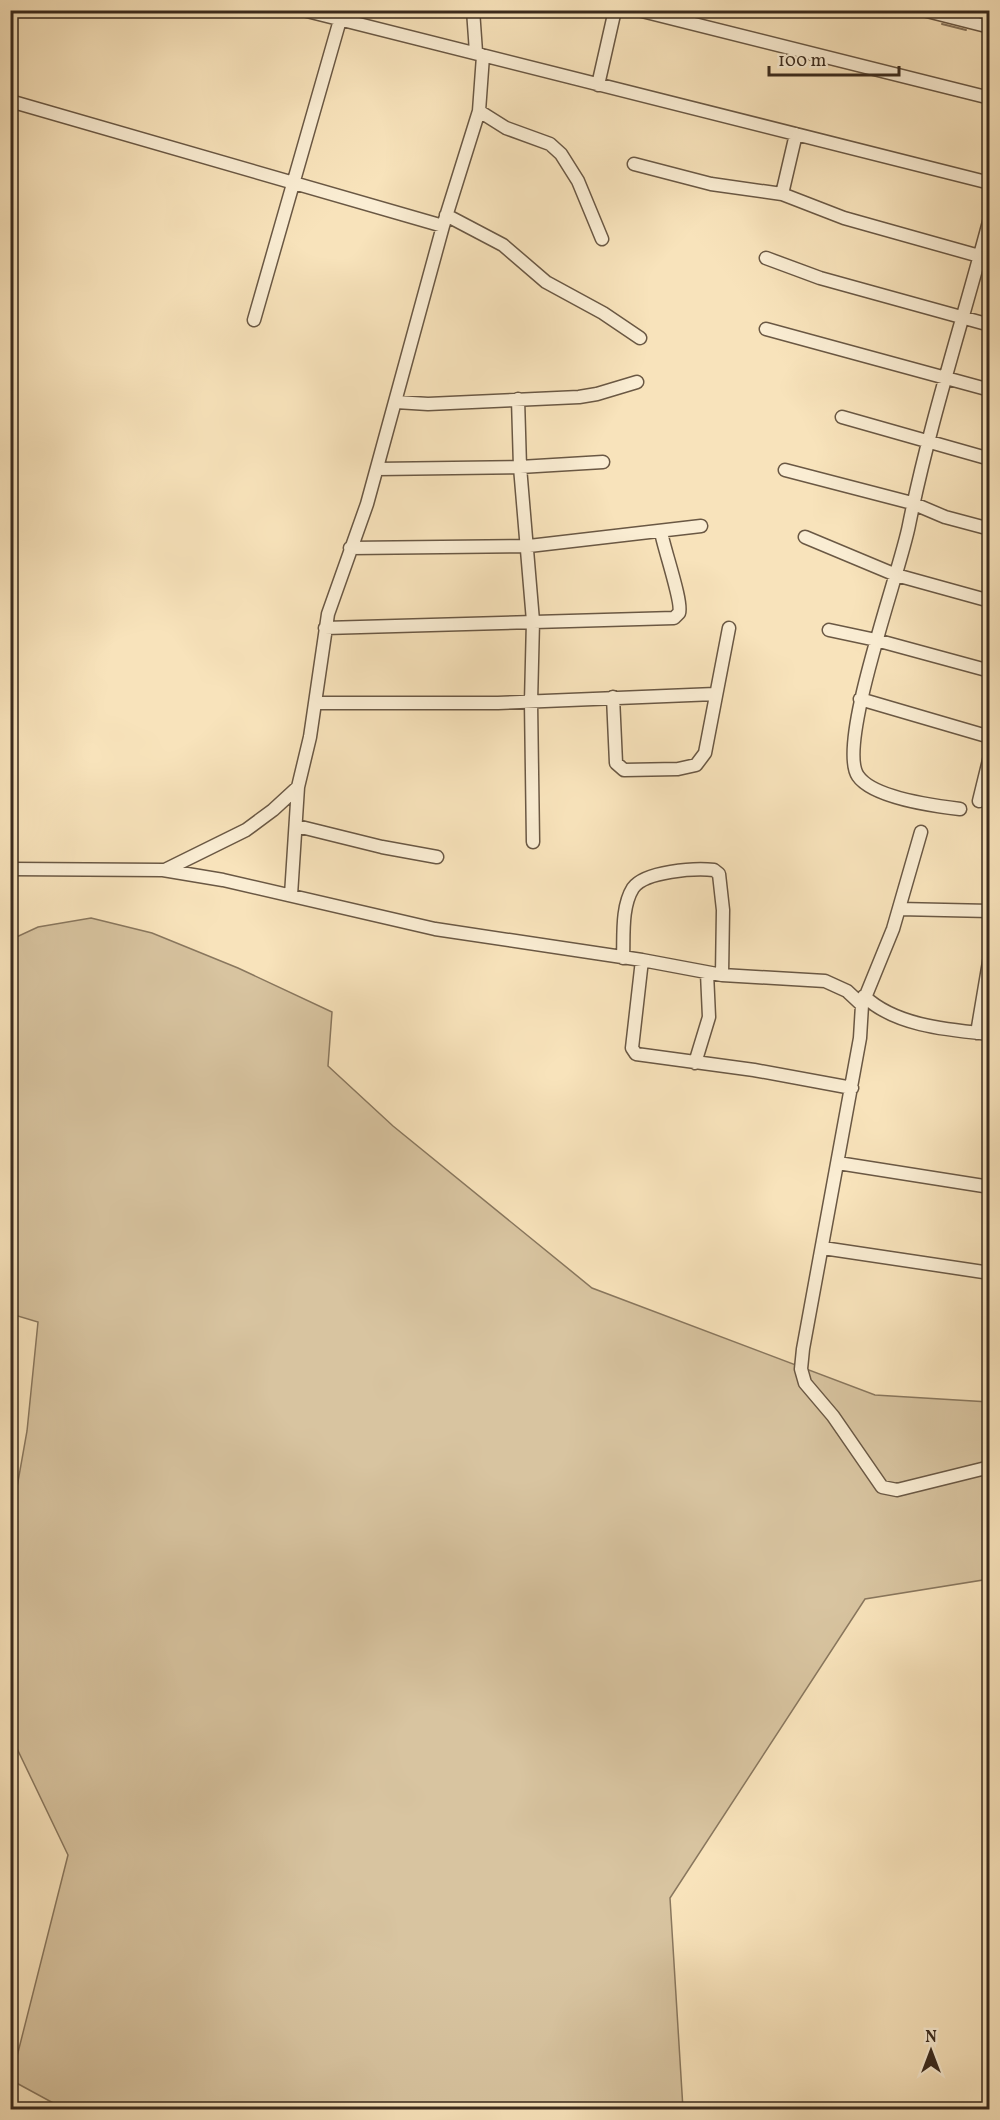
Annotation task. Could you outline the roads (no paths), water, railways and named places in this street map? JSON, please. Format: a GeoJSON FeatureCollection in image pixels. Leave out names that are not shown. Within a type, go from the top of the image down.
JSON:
{"type":"FeatureCollection","features":[{"type":"Feature","properties":{"kind":"street"},"geometry":{"type":"LineString","coordinates":[[303,10],[990,183]]}},
{"type":"Feature","properties":{"kind":"street"},"geometry":{"type":"LineString","coordinates":[[473,10],[477,52],[483,56]]}},
{"type":"Feature","properties":{"kind":"street"},"geometry":{"type":"LineString","coordinates":[[598,84],[615,10]]}},
{"type":"Feature","properties":{"kind":"street"},"geometry":{"type":"LineString","coordinates":[[638,10],[990,98]]}},
{"type":"Feature","properties":{"kind":"street"},"geometry":{"type":"LineString","coordinates":[[923,10],[990,27]]}},
{"type":"Feature","properties":{"kind":"street"},"geometry":{"type":"LineString","coordinates":[[255,320],[340,20]]}},
{"type":"Feature","properties":{"kind":"street"},"geometry":{"type":"LineString","coordinates":[[291,895],[298,787],[315,703],[325,628],[377,469],[444,221],[479,111],[483,56]]}},
{"type":"Feature","properties":{"kind":"street"},"geometry":{"type":"LineString","coordinates":[[10,101],[292,184],[444,221],[503,245],[546,282],[603,313],[640,338]]}},
{"type":"Feature","properties":{"kind":"street"},"geometry":{"type":"LineString","coordinates":[[479,111],[506,128],[550,144],[561,154],[578,181],[602,239]]}},
{"type":"Feature","properties":{"kind":"street"},"geometry":{"type":"LineString","coordinates":[[782,194],[796,134]]}},
{"type":"Feature","properties":{"kind":"street"},"geometry":{"type":"LineString","coordinates":[[634,164],[711,184],[782,194],[844,218],[985,258]]}},
{"type":"Feature","properties":{"kind":"street"},"geometry":{"type":"LineString","coordinates":[[960,809],[909,800],[885,792],[859,778],[856,773],[855,739],[860,699],[909,526],[912,503],[927,441],[962,318],[985,258],[990,218]]}},
{"type":"Feature","properties":{"kind":"street"},"geometry":{"type":"LineString","coordinates":[[766,258],[819,278],[990,325]]}},
{"type":"Feature","properties":{"kind":"street"},"geometry":{"type":"LineString","coordinates":[[766,329],[990,390]]}},
{"type":"Feature","properties":{"kind":"street"},"geometry":{"type":"LineString","coordinates":[[396,402],[428,404],[597,394],[638,382]]}},
{"type":"Feature","properties":{"kind":"street"},"geometry":{"type":"LineString","coordinates":[[518,399],[520,467],[529,546],[533,621],[531,702],[533,842]]}},
{"type":"Feature","properties":{"kind":"street"},"geometry":{"type":"LineString","coordinates":[[842,417],[990,459]]}},
{"type":"Feature","properties":{"kind":"street"},"geometry":{"type":"LineString","coordinates":[[377,469],[520,467],[603,462]]}},
{"type":"Feature","properties":{"kind":"street"},"geometry":{"type":"LineString","coordinates":[[785,470],[912,503],[945,517],[990,529]]}},
{"type":"Feature","properties":{"kind":"street"},"geometry":{"type":"LineString","coordinates":[[350,548],[529,546],[701,526]]}},
{"type":"Feature","properties":{"kind":"street"},"geometry":{"type":"LineString","coordinates":[[325,628],[674,618],[679,613],[681,603],[670,575],[661,532]]}},
{"type":"Feature","properties":{"kind":"street"},"geometry":{"type":"LineString","coordinates":[[805,537],[896,575],[990,601]]}},
{"type":"Feature","properties":{"kind":"street"},"geometry":{"type":"LineString","coordinates":[[613,697],[616,763],[619,767],[624,770],[678,769],[690,767],[702,761],[729,628]]}},
{"type":"Feature","properties":{"kind":"street"},"geometry":{"type":"LineString","coordinates":[[829,630],[876,640],[990,671]]}},
{"type":"Feature","properties":{"kind":"street"},"geometry":{"type":"LineString","coordinates":[[315,703],[531,702],[715,694]]}},
{"type":"Feature","properties":{"kind":"street"},"geometry":{"type":"LineString","coordinates":[[860,699],[990,737]]}},
{"type":"Feature","properties":{"kind":"street"},"geometry":{"type":"LineString","coordinates":[[979,801],[990,756]]}},
{"type":"Feature","properties":{"kind":"street"},"geometry":{"type":"LineString","coordinates":[[164,870],[246,830],[298,787]]}},
{"type":"Feature","properties":{"kind":"street"},"geometry":{"type":"LineString","coordinates":[[297,826],[382,847],[437,857]]}},
{"type":"Feature","properties":{"kind":"street"},"geometry":{"type":"LineString","coordinates":[[921,832],[899,909],[863,1000],[852,1088],[802,1349],[802,1376],[882,1487],[897,1490],[990,1467]]}},
{"type":"Feature","properties":{"kind":"street"},"geometry":{"type":"LineString","coordinates":[[10,869],[164,870],[291,895],[435,929],[642,960],[707,973],[825,981],[886,1012],[914,1022],[983,1033],[990,956]]}},
{"type":"Feature","properties":{"kind":"street"},"geometry":{"type":"LineString","coordinates":[[623,958],[624,928],[633,888],[642,880],[659,874],[683,870],[714,870],[719,874],[723,910],[722,975]]}},
{"type":"Feature","properties":{"kind":"street"},"geometry":{"type":"LineString","coordinates":[[899,909],[990,911]]}},
{"type":"Feature","properties":{"kind":"street"},"geometry":{"type":"LineString","coordinates":[[642,960],[632,1048],[642,1057],[754,1070],[852,1088]]}},
{"type":"Feature","properties":{"kind":"street"},"geometry":{"type":"LineString","coordinates":[[695,1063],[709,1017],[707,973]]}},
{"type":"Feature","properties":{"kind":"street"},"geometry":{"type":"LineString","coordinates":[[838,1163],[990,1187]]}},
{"type":"Feature","properties":{"kind":"street"},"geometry":{"type":"LineString","coordinates":[[823,1248],[990,1274]]}},
{"type":"Feature","properties":{"kind":"waterway"},"geometry":{"type":"LineString","coordinates":[[942,24],[966,30]]}}]}
